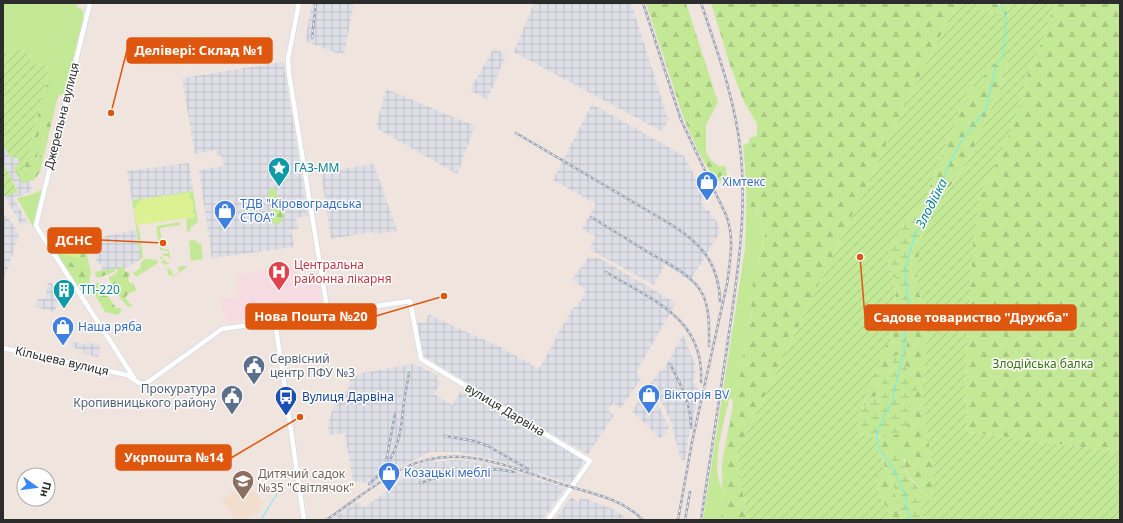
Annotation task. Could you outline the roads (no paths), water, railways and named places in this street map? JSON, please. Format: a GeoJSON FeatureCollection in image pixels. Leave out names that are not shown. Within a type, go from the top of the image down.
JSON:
{"type":"FeatureCollection","features":[{"type":"Feature","properties":{"kind":"street","name":"Джерельна вулиця"},"geometry":{"type":"LineString","coordinates":[[90,3],[36,222],[38,229],[135,380]]}},
{"type":"Feature","properties":{"kind":"street"},"geometry":{"type":"LineString","coordinates":[[299,3],[288,59],[289,74],[328,314]]}},
{"type":"Feature","properties":{"kind":"street","name":"Кільцева вулиця"},"geometry":{"type":"LineString","coordinates":[[3,348],[127,375],[140,384],[146,383],[222,329],[410,301],[420,359]]}},
{"type":"Feature","properties":{"kind":"street"},"geometry":{"type":"LineString","coordinates":[[275,320],[285,400],[304,520]]}},
{"type":"Feature","properties":{"kind":"street","name":"вулиця Дарвіна"},"geometry":{"type":"LineString","coordinates":[[420,359],[590,461],[548,520]]}},
{"type":"Feature","properties":{"kind":"waterway","name":"Злодійка"},"geometry":{"type":"LineString","coordinates":[[998,62],[1003,56],[1006,18],[1000,3]]}},
{"type":"Feature","properties":{"kind":"waterway","name":"Злодійка"},"geometry":{"type":"LineString","coordinates":[[904,352],[904,335],[910,315],[905,270],[915,234],[936,199],[950,162],[963,138],[986,109],[996,65]]}},
{"type":"Feature","properties":{"kind":"waterway","name":"Злодійка"},"geometry":{"type":"LineString","coordinates":[[903,354],[892,401],[876,433],[879,449],[891,465],[905,494],[909,520]]}},
{"type":"Feature","properties":{"kind":"waterway"},"geometry":{"type":"LineString","coordinates":[[261,520],[277,494]]}},
{"type":"Feature","properties":{"kind":"railway"},"geometry":{"type":"LineString","coordinates":[[312,38],[316,3]]}},
{"type":"Feature","properties":{"kind":"railway"},"geometry":{"type":"LineString","coordinates":[[643,3],[681,120],[726,215],[729,223],[731,240],[727,284],[692,442],[678,520]]}},
{"type":"Feature","properties":{"kind":"railway"},"geometry":{"type":"LineString","coordinates":[[701,3],[726,78],[739,135],[743,203],[740,251],[734,299],[701,520]]}},
{"type":"Feature","properties":{"kind":"railway"},"geometry":{"type":"LineString","coordinates":[[516,133],[683,232],[707,256],[716,276],[720,301]]}},
{"type":"Feature","properties":{"kind":"railway"},"geometry":{"type":"LineString","coordinates":[[591,217],[678,269],[693,281],[703,295],[707,307],[709,320],[709,346]]}},
{"type":"Feature","properties":{"kind":"railway"},"geometry":{"type":"LineString","coordinates":[[606,272],[657,302],[685,326],[694,342],[700,360],[701,382]]}},
{"type":"Feature","properties":{"kind":"railway"},"geometry":{"type":"LineString","coordinates":[[670,364],[687,402],[691,418],[691,427]]}},
{"type":"Feature","properties":{"kind":"railway"},"geometry":{"type":"LineString","coordinates":[[369,484],[384,469],[398,442],[409,373]]}},
{"type":"Feature","properties":{"kind":"railway"},"geometry":{"type":"LineString","coordinates":[[386,462],[395,414]]}},
{"type":"Feature","properties":{"kind":"railway"},"geometry":{"type":"LineString","coordinates":[[445,436],[474,441],[488,446],[528,469]]}},
{"type":"Feature","properties":{"kind":"railway"},"geometry":{"type":"LineString","coordinates":[[326,520],[374,486],[404,468],[424,461],[443,457],[463,457],[483,460],[605,497],[625,506],[643,520]]}},
{"type":"Feature","properties":{"kind":"railway"},"geometry":{"type":"LineString","coordinates":[[420,483],[467,471],[490,469],[514,472]]}},
{"type":"Feature","properties":{"kind":"railway"},"geometry":{"type":"LineString","coordinates":[[685,520],[690,492]]}},
{"type":"Feature","properties":{"kind":"place","name":"Делівері: Склад №1"},"geometry":{"type":"Point","coordinates":[111,113]}},
{"type":"Feature","properties":{"kind":"place","name":"ГАЗ-ММ"},"geometry":{"type":"Point","coordinates":[279,188]}},
{"type":"Feature","properties":{"kind":"place","name":"Хімтекс"},"geometry":{"type":"Point","coordinates":[707,202]}},
{"type":"Feature","properties":{"kind":"place","name":"ТДВ \"Кіровоградська СТОА\""},"geometry":{"type":"Point","coordinates":[225,230]}},
{"type":"Feature","properties":{"kind":"place","name":"ДСНС"},"geometry":{"type":"Point","coordinates":[163,243]}},
{"type":"Feature","properties":{"kind":"place","name":"Садове товариство \"Дружба\""},"geometry":{"type":"Point","coordinates":[860,257]}},
{"type":"Feature","properties":{"kind":"place","name":"Центральна районна лікарня"},"geometry":{"type":"Point","coordinates":[279,292]}},
{"type":"Feature","properties":{"kind":"place","name":"Нова Пошта №20"},"geometry":{"type":"Point","coordinates":[444,296]}},
{"type":"Feature","properties":{"kind":"place","name":"ТП-220"},"geometry":{"type":"Point","coordinates":[64,310]}},
{"type":"Feature","properties":{"kind":"place","name":"Наша ряба"},"geometry":{"type":"Point","coordinates":[63,346]}},
{"type":"Feature","properties":{"kind":"place","name":"Сервісний центр ПФУ №3"},"geometry":{"type":"Point","coordinates":[254,386]}},
{"type":"Feature","properties":{"kind":"place","name":"Вікторія BV"},"geometry":{"type":"Point","coordinates":[649,414]}},
{"type":"Feature","properties":{"kind":"place","name":"Прокуратура Кропивницького району"},"geometry":{"type":"Point","coordinates":[232,416]}},
{"type":"Feature","properties":{"kind":"place","name":"Вулиця Дарвіна"},"geometry":{"type":"Point","coordinates":[286,416]}},
{"type":"Feature","properties":{"kind":"place","name":"Укрпошта №14"},"geometry":{"type":"Point","coordinates":[300,417]}},
{"type":"Feature","properties":{"kind":"place","name":"Козацькі меблі"},"geometry":{"type":"Point","coordinates":[389,492]}},
{"type":"Feature","properties":{"kind":"place","name":"Дитячий садок №35 \"Світлячок\""},"geometry":{"type":"Point","coordinates":[243,500]}},
{"type":"Feature","properties":{"kind":"park label","name":"Злодійська балка"},"geometry":{"type":"Point","coordinates":[1043,364]}}]}
